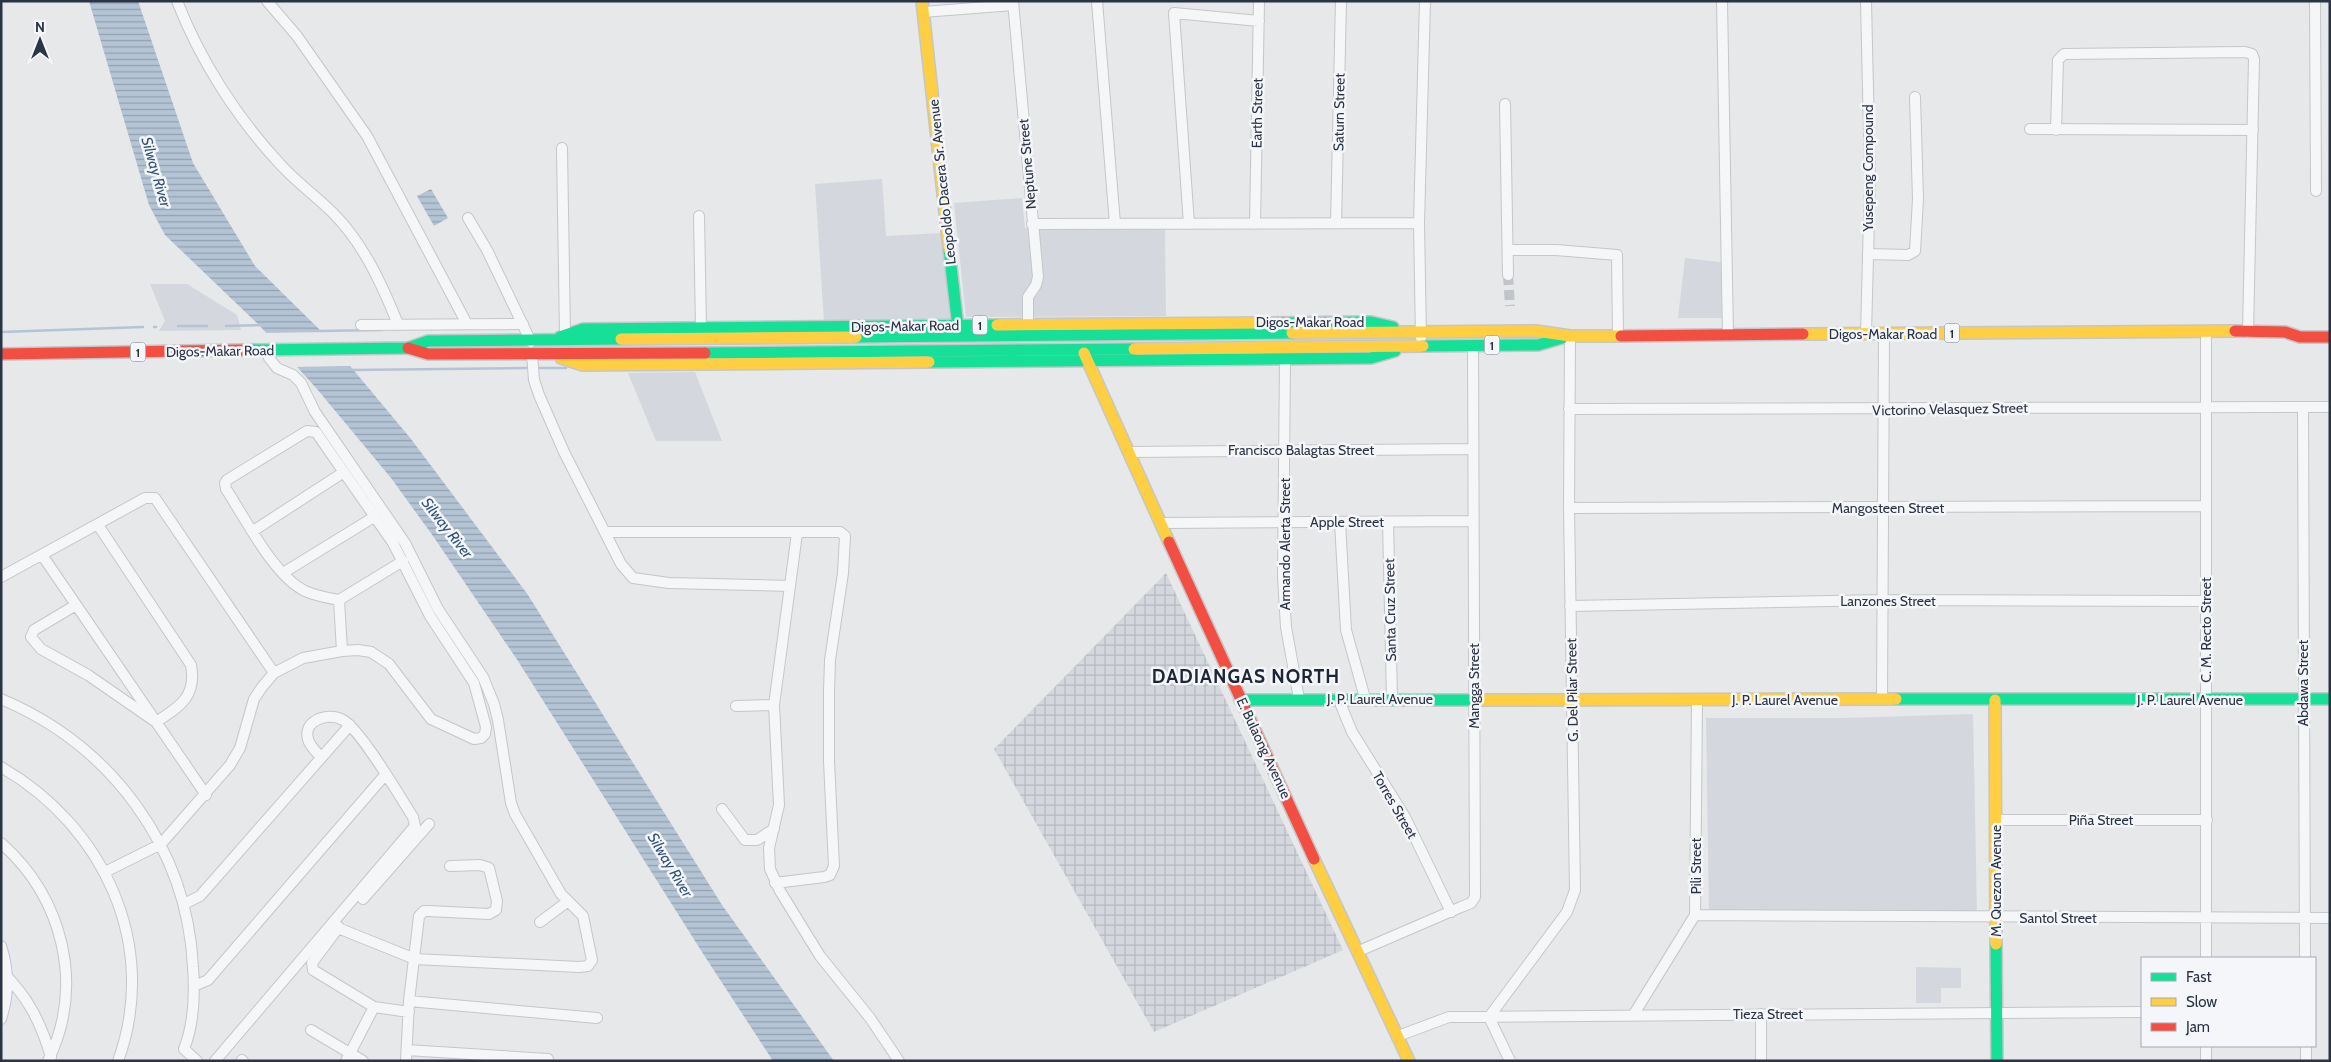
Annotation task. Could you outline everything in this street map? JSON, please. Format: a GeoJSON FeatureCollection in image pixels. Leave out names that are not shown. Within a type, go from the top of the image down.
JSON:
{"type":"FeatureCollection","features":[{"type":"Feature","properties":{"kind":"main road","name":"Leopoldo Dacera Sr. Avenue"},"geometry":{"type":"LineString","coordinates":[[923,7],[961,362]]}},
{"type":"Feature","properties":{"kind":"main road","name":"Digos-Makar Road"},"geometry":{"type":"LineString","coordinates":[[548,342],[583,329],[958,325],[1371,322],[1417,333]]}},
{"type":"Feature","properties":{"kind":"main road","name":"E. Bulaong Avenue"},"geometry":{"type":"LineString","coordinates":[[1072,324],[1240,700],[1409,1061]]}},
{"type":"Feature","properties":{"kind":"main road","name":"Digos-Makar Road"},"geometry":{"type":"LineString","coordinates":[[2285,332],[2300,325],[2330,325]]}},
{"type":"Feature","properties":{"kind":"main road","name":"Digos-Makar Road"},"geometry":{"type":"LineString","coordinates":[[1,354],[408,348],[428,342],[1536,331],[1570,336],[1618,336],[2206,331],[2285,332],[2300,337],[2330,337]]}},
{"type":"Feature","properties":{"kind":"main road","name":"Digos-Makar Road"},"geometry":{"type":"LineString","coordinates":[[408,348],[428,354],[548,354],[1538,345],[1570,336]]}},
{"type":"Feature","properties":{"kind":"main road","name":"Digos-Makar Road"},"geometry":{"type":"LineString","coordinates":[[548,354],[583,365],[1285,359],[1371,358],[1417,345]]}},
{"type":"Feature","properties":{"kind":"main road","name":"J. P. Laurel Avenue"},"geometry":{"type":"LineString","coordinates":[[1240,700],[1338,698],[1572,700],[2330,699]]}},
{"type":"Feature","properties":{"kind":"main road","name":"M. Quezon Avenue"},"geometry":{"type":"LineString","coordinates":[[1995,700],[1998,1061]]}},
{"type":"Feature","properties":{"kind":"street"},"geometry":{"type":"LineString","coordinates":[[177,1],[193,40],[238,111],[281,165],[334,214],[347,230],[380,280],[398,324]]}},
{"type":"Feature","properties":{"kind":"street"},"geometry":{"type":"LineString","coordinates":[[267,1],[297,36],[367,136],[467,324]]}},
{"type":"Feature","properties":{"kind":"street"},"geometry":{"type":"LineString","coordinates":[[1097,1],[1115,224]]}},
{"type":"Feature","properties":{"kind":"street"},"geometry":{"type":"LineString","coordinates":[[1174,1],[1189,224]]}},
{"type":"Feature","properties":{"kind":"street","name":"Earth Street"},"geometry":{"type":"LineString","coordinates":[[1255,224],[1259,1]]}},
{"type":"Feature","properties":{"kind":"street","name":"Saturn Street"},"geometry":{"type":"LineString","coordinates":[[1336,224],[1341,1]]}},
{"type":"Feature","properties":{"kind":"street"},"geometry":{"type":"LineString","coordinates":[[1417,345],[1425,1]]}},
{"type":"Feature","properties":{"kind":"street"},"geometry":{"type":"LineString","coordinates":[[1722,1],[1728,335]]}},
{"type":"Feature","properties":{"kind":"street","name":"Yusepeng Compound"},"geometry":{"type":"LineString","coordinates":[[1866,1],[1870,179],[1866,334]]}},
{"type":"Feature","properties":{"kind":"street"},"geometry":{"type":"LineString","coordinates":[[2315,1],[2316,190]]}},
{"type":"Feature","properties":{"kind":"street"},"geometry":{"type":"LineString","coordinates":[[923,7],[1013,3]]}},
{"type":"Feature","properties":{"kind":"street","name":"Neptune Street"},"geometry":{"type":"LineString","coordinates":[[1013,3],[1038,277],[1036,285],[1028,297],[1028,325]]}},
{"type":"Feature","properties":{"kind":"street"},"geometry":{"type":"LineString","coordinates":[[1174,13],[1259,21]]}},
{"type":"Feature","properties":{"kind":"street"},"geometry":{"type":"LineString","coordinates":[[2056,130],[2058,60],[2064,54],[2245,52],[2252,54],[2254,59],[2253,130],[2248,332]]}},
{"type":"Feature","properties":{"kind":"street"},"geometry":{"type":"LineString","coordinates":[[1868,254],[1908,255],[1916,251],[1918,199],[1915,97]]}},
{"type":"Feature","properties":{"kind":"street"},"geometry":{"type":"LineString","coordinates":[[1505,104],[1508,275]]}},
{"type":"Feature","properties":{"kind":"street"},"geometry":{"type":"LineString","coordinates":[[2030,129],[2253,130]]}},
{"type":"Feature","properties":{"kind":"street"},"geometry":{"type":"LineString","coordinates":[[562,148],[565,335]]}},
{"type":"Feature","properties":{"kind":"street"},"geometry":{"type":"LineString","coordinates":[[699,216],[701,328]]}},
{"type":"Feature","properties":{"kind":"street"},"geometry":{"type":"LineString","coordinates":[[468,218],[487,250],[531,342]]}},
{"type":"Feature","properties":{"kind":"street"},"geometry":{"type":"LineString","coordinates":[[1032,224],[1419,223]]}},
{"type":"Feature","properties":{"kind":"street"},"geometry":{"type":"LineString","coordinates":[[1508,250],[1556,250],[1617,255],[1618,336]]}},
{"type":"Feature","properties":{"kind":"street"},"geometry":{"type":"LineString","coordinates":[[361,325],[523,324]]}},
{"type":"Feature","properties":{"kind":"street","name":"C. M. Recto Street"},"geometry":{"type":"LineString","coordinates":[[2206,331],[2206,957]]}},
{"type":"Feature","properties":{"kind":"street"},"geometry":{"type":"LineString","coordinates":[[1882,699],[1884,334]]}},
{"type":"Feature","properties":{"kind":"street","name":"G. Del Pilar Street"},"geometry":{"type":"LineString","coordinates":[[1489,1017],[1566,912],[1574,897],[1569,508],[1570,336]]}},
{"type":"Feature","properties":{"kind":"street","name":"Mangga Street"},"geometry":{"type":"LineString","coordinates":[[1359,951],[1471,903],[1475,898],[1472,345]]}},
{"type":"Feature","properties":{"kind":"street"},"geometry":{"type":"LineString","coordinates":[[271,350],[269,358],[277,368],[293,375],[301,383],[314,412],[406,543],[438,609],[483,678],[494,704],[498,720],[511,803],[520,822],[567,902],[583,916],[592,956],[591,963],[588,966],[415,959],[338,928]]}},
{"type":"Feature","properties":{"kind":"street"},"geometry":{"type":"LineString","coordinates":[[532,354],[534,380],[564,452],[621,564],[633,578],[640,581],[790,586]]}},
{"type":"Feature","properties":{"kind":"street","name":"Armando Alerta Street"},"geometry":{"type":"LineString","coordinates":[[1285,359],[1283,577],[1286,628],[1299,699]]}},
{"type":"Feature","properties":{"kind":"street","name":"Victorino Velasquez Street"},"geometry":{"type":"LineString","coordinates":[[1569,409],[1883,410],[2206,406],[2330,407]]}},
{"type":"Feature","properties":{"kind":"street","name":"Abdawa Street"},"geometry":{"type":"LineString","coordinates":[[2303,408],[2305,957]]}},
{"type":"Feature","properties":{"kind":"street"},"geometry":{"type":"LineString","coordinates":[[105,872],[161,844],[206,795],[233,759],[246,732],[254,699],[274,673],[303,658],[342,650],[358,650],[381,657],[400,677],[426,714],[436,722],[474,739],[481,738],[485,734],[486,727],[474,683],[430,616],[403,561],[318,434],[309,430],[228,478],[225,483],[226,489],[253,531],[283,573],[305,591],[339,600],[403,561]]}},
{"type":"Feature","properties":{"kind":"street","name":"Francisco Balagtas Street"},"geometry":{"type":"LineString","coordinates":[[1130,452],[1472,449]]}},
{"type":"Feature","properties":{"kind":"street"},"geometry":{"type":"LineString","coordinates":[[253,531],[344,472]]}},
{"type":"Feature","properties":{"kind":"street"},"geometry":{"type":"LineString","coordinates":[[1,577],[145,498],[152,497],[157,500],[274,673]]}},
{"type":"Feature","properties":{"kind":"street","name":"Mangosteen Street"},"geometry":{"type":"LineString","coordinates":[[1569,508],[2206,506]]}},
{"type":"Feature","properties":{"kind":"street"},"geometry":{"type":"LineString","coordinates":[[283,573],[374,517]]}},
{"type":"Feature","properties":{"kind":"street","name":"Apple Street"},"geometry":{"type":"LineString","coordinates":[[1162,523],[1472,521]]}},
{"type":"Feature","properties":{"kind":"street"},"geometry":{"type":"LineString","coordinates":[[1340,522],[1346,630],[1365,698]]}},
{"type":"Feature","properties":{"kind":"street","name":"Santa Cruz Street"},"geometry":{"type":"LineString","coordinates":[[1388,522],[1392,698]]}},
{"type":"Feature","properties":{"kind":"street"},"geometry":{"type":"LineString","coordinates":[[98,525],[191,665],[192,683],[185,701],[156,722]]}},
{"type":"Feature","properties":{"kind":"street"},"geometry":{"type":"LineString","coordinates":[[606,532],[840,532],[846,539],[830,660],[829,761],[835,858],[833,871],[824,877],[775,883]]}},
{"type":"Feature","properties":{"kind":"street"},"geometry":{"type":"LineString","coordinates":[[797,533],[774,705],[778,805],[768,858],[775,883],[820,956],[870,1018],[899,1061]]}},
{"type":"Feature","properties":{"kind":"street"},"geometry":{"type":"LineString","coordinates":[[42,555],[206,795]]}},
{"type":"Feature","properties":{"kind":"street"},"geometry":{"type":"LineString","coordinates":[[339,600],[342,650]]}},
{"type":"Feature","properties":{"kind":"street","name":"Lanzones Street"},"geometry":{"type":"LineString","coordinates":[[1570,606],[1883,600],[2206,601]]}},
{"type":"Feature","properties":{"kind":"street"},"geometry":{"type":"LineString","coordinates":[[76,606],[34,630],[31,637],[33,642],[41,649],[114,693],[156,722]]}},
{"type":"Feature","properties":{"kind":"street"},"geometry":{"type":"LineString","coordinates":[[114,693],[130,683]]}},
{"type":"Feature","properties":{"kind":"street","name":"Torres Street"},"geometry":{"type":"LineString","coordinates":[[1338,698],[1352,732],[1405,817],[1451,912]]}},
{"type":"Feature","properties":{"kind":"street"},"geometry":{"type":"LineString","coordinates":[[1,699],[30,712],[60,730],[100,763],[135,802],[161,844],[176,878],[190,933],[194,986],[190,1028],[184,1049],[197,1061]]}},
{"type":"Feature","properties":{"kind":"street","name":"Pili Street"},"geometry":{"type":"LineString","coordinates":[[1695,915],[1697,700]]}},
{"type":"Feature","properties":{"kind":"street"},"geometry":{"type":"LineString","coordinates":[[736,706],[774,705]]}},
{"type":"Feature","properties":{"kind":"street"},"geometry":{"type":"LineString","coordinates":[[215,1061],[414,828],[413,817],[350,725],[338,718],[326,716],[320,717],[310,726],[308,731],[309,742],[321,757]]}},
{"type":"Feature","properties":{"kind":"street"},"geometry":{"type":"LineString","coordinates":[[184,904],[200,896],[350,725]]}},
{"type":"Feature","properties":{"kind":"street"},"geometry":{"type":"LineString","coordinates":[[1,767],[30,785],[56,807],[79,832],[105,872],[120,910],[131,964],[128,1020],[118,1061]]}},
{"type":"Feature","properties":{"kind":"street"},"geometry":{"type":"LineString","coordinates":[[194,986],[208,980],[385,775]]}},
{"type":"Feature","properties":{"kind":"street"},"geometry":{"type":"LineString","coordinates":[[722,809],[745,840],[757,840],[774,829]]}},
{"type":"Feature","properties":{"kind":"street","name":"Piña Street"},"geometry":{"type":"LineString","coordinates":[[1996,820],[2207,820]]}},
{"type":"Feature","properties":{"kind":"street"},"geometry":{"type":"LineString","coordinates":[[409,1012],[374,1007],[313,970],[312,963],[338,928],[429,824]]}},
{"type":"Feature","properties":{"kind":"street"},"geometry":{"type":"LineString","coordinates":[[1,843],[23,864],[42,890],[55,918],[64,948],[67,979],[65,1002],[61,1026],[50,1059]]}},
{"type":"Feature","properties":{"kind":"street"},"geometry":{"type":"LineString","coordinates":[[450,866],[480,865],[489,868],[497,901],[496,910],[488,914],[424,911],[417,920],[406,1056],[548,1059]]}},
{"type":"Feature","properties":{"kind":"street"},"geometry":{"type":"LineString","coordinates":[[540,922],[567,902]]}},
{"type":"Feature","properties":{"kind":"street"},"geometry":{"type":"LineString","coordinates":[[1634,1014],[1695,915]]}},
{"type":"Feature","properties":{"kind":"street","name":"Santol Street"},"geometry":{"type":"LineString","coordinates":[[1695,915],[2206,919],[2330,918]]}},
{"type":"Feature","properties":{"kind":"street"},"geometry":{"type":"LineString","coordinates":[[1,946],[6,1000],[1,1019]]}},
{"type":"Feature","properties":{"kind":"street"},"geometry":{"type":"LineString","coordinates":[[4,974],[22,993],[36,1016],[50,1059]]}},
{"type":"Feature","properties":{"kind":"street"},"geometry":{"type":"LineString","coordinates":[[409,1001],[597,1018]]}},
{"type":"Feature","properties":{"kind":"street"},"geometry":{"type":"LineString","coordinates":[[348,1057],[374,1007]]}},
{"type":"Feature","properties":{"kind":"street","name":"Tieza Street"},"geometry":{"type":"LineString","coordinates":[[1398,1036],[1449,1017],[1634,1014],[2141,1012]]}},
{"type":"Feature","properties":{"kind":"street"},"geometry":{"type":"LineString","coordinates":[[1761,1014],[1761,1061]]}},
{"type":"Feature","properties":{"kind":"street"},"geometry":{"type":"LineString","coordinates":[[1489,1017],[1510,1061]]}},
{"type":"Feature","properties":{"kind":"street"},"geometry":{"type":"LineString","coordinates":[[311,1030],[348,1057],[364,1061]]}},
{"type":"Feature","properties":{"kind":"street"},"geometry":{"type":"LineString","coordinates":[[2206,1047],[2206,1061]]}},
{"type":"Feature","properties":{"kind":"street"},"geometry":{"type":"LineString","coordinates":[[2306,1047],[2306,1061]]}},
{"type":"Feature","properties":{"kind":"shaded area"},"geometry":{"type":"Polygon","coordinates":[[[882,179],[886,236],[941,233],[950,319],[824,322],[815,184],[882,179]]]}},
{"type":"Feature","properties":{"kind":"shaded area"},"geometry":{"type":"Polygon","coordinates":[[[1022,198],[1025,228],[1165,227],[1166,316],[966,317],[954,203],[1022,198]]]}},
{"type":"Feature","properties":{"kind":"shaded area"},"geometry":{"type":"Polygon","coordinates":[[[1685,258],[1727,263],[1726,318],[1678,318],[1685,258]]]}},
{"type":"Feature","properties":{"kind":"shaded area"},"geometry":{"type":"Polygon","coordinates":[[[150,284],[187,284],[237,315],[241,330],[159,331],[165,321],[150,284]]]}},
{"type":"Feature","properties":{"kind":"shaded area"},"geometry":{"type":"Polygon","coordinates":[[[695,372],[722,441],[656,441],[628,373],[695,372]]]}},
{"type":"Feature","properties":{"kind":"shaded area"},"geometry":{"type":"Polygon","coordinates":[[[1166,573],[1343,950],[1154,1032],[994,749],[1166,573]]]}},
{"type":"Feature","properties":{"kind":"shaded area"},"geometry":{"type":"Polygon","coordinates":[[[1973,714],[1977,913],[1709,913],[1706,718],[1844,718],[1973,714]]]}},
{"type":"Feature","properties":{"kind":"shaded area"},"geometry":{"type":"Polygon","coordinates":[[[1916,967],[1961,968],[1961,988],[1941,988],[1941,1003],[1916,1003],[1916,967]]]}},
{"type":"Feature","properties":{"kind":"water","name":"Silway River"},"geometry":{"type":"Polygon","coordinates":[[[89,1],[138,1],[193,163],[255,266],[321,331],[411,439],[528,595],[722,905],[834,1061],[773,1061],[518,661],[391,478],[317,389],[259,325],[165,235],[149,205],[89,1]]]}},
{"type":"Feature","properties":{"kind":"water"},"geometry":{"type":"Polygon","coordinates":[[[431,189],[448,218],[434,226],[417,196],[431,189]]]}},
{"type":"Feature","properties":{"kind":"pier"},"geometry":{"type":"Polygon","coordinates":[[[326,332],[353,366],[294,367],[263,333],[326,332]]]}},
{"type":"Feature","properties":{"kind":"waterway"},"geometry":{"type":"LineString","coordinates":[[226,326],[262,325]]}},
{"type":"Feature","properties":{"kind":"waterway"},"geometry":{"type":"LineString","coordinates":[[178,326],[207,326]]}},
{"type":"Feature","properties":{"kind":"waterway"},"geometry":{"type":"LineString","coordinates":[[1,332],[143,327]]}},
{"type":"Feature","properties":{"kind":"waterway"},"geometry":{"type":"LineString","coordinates":[[320,331],[382,330]]}},
{"type":"Feature","properties":{"kind":"waterway"},"geometry":{"type":"LineString","coordinates":[[352,370],[527,368]]}},
{"type":"Feature","properties":{"kind":"waterway"},"geometry":{"type":"LineString","coordinates":[[537,368],[566,368]]}},
{"type":"Feature","properties":{"kind":"tunnel"},"geometry":{"type":"LineString","coordinates":[[1508,275],[1510,306]]}},
{"type":"Feature","properties":{"kind":"traffic: fast"},"geometry":{"type":"LineString","coordinates":[[949,249],[959,336]]}},
{"type":"Feature","properties":{"kind":"traffic: fast"},"geometry":{"type":"LineString","coordinates":[[1268,323],[1371,322],[1393,327]]}},
{"type":"Feature","properties":{"kind":"traffic: fast"},"geometry":{"type":"LineString","coordinates":[[560,337],[583,329],[997,325]]}},
{"type":"Feature","properties":{"kind":"traffic: fast"},"geometry":{"type":"LineString","coordinates":[[856,337],[1292,333]]}},
{"type":"Feature","properties":{"kind":"traffic: fast"},"geometry":{"type":"LineString","coordinates":[[1423,346],[1538,345],[1562,338]]}},
{"type":"Feature","properties":{"kind":"traffic: fast"},"geometry":{"type":"LineString","coordinates":[[244,350],[408,348],[428,341],[621,339]]}},
{"type":"Feature","properties":{"kind":"traffic: fast"},"geometry":{"type":"LineString","coordinates":[[705,353],[1134,349]]}},
{"type":"Feature","properties":{"kind":"traffic: fast"},"geometry":{"type":"LineString","coordinates":[[929,362],[1371,358],[1395,351]]}},
{"type":"Feature","properties":{"kind":"traffic: fast"},"geometry":{"type":"LineString","coordinates":[[1896,699],[2330,699]]}},
{"type":"Feature","properties":{"kind":"traffic: fast"},"geometry":{"type":"LineString","coordinates":[[1240,700],[1480,700]]}},
{"type":"Feature","properties":{"kind":"traffic: fast"},"geometry":{"type":"LineString","coordinates":[[1996,944],[1997,1061]]}},
{"type":"Feature","properties":{"kind":"traffic: slow"},"geometry":{"type":"LineString","coordinates":[[922,1],[949,249]]}},
{"type":"Feature","properties":{"kind":"traffic: slow"},"geometry":{"type":"LineString","coordinates":[[997,325],[1268,323]]}},
{"type":"Feature","properties":{"kind":"traffic: slow"},"geometry":{"type":"LineString","coordinates":[[1292,333],[1536,331],[1570,336],[1621,336]]}},
{"type":"Feature","properties":{"kind":"traffic: slow"},"geometry":{"type":"LineString","coordinates":[[1803,334],[2235,331]]}},
{"type":"Feature","properties":{"kind":"traffic: slow"},"geometry":{"type":"LineString","coordinates":[[621,339],[856,337]]}},
{"type":"Feature","properties":{"kind":"traffic: slow"},"geometry":{"type":"LineString","coordinates":[[1134,349],[1423,346]]}},
{"type":"Feature","properties":{"kind":"traffic: slow"},"geometry":{"type":"LineString","coordinates":[[1084,353],[1169,542]]}},
{"type":"Feature","properties":{"kind":"traffic: slow"},"geometry":{"type":"LineString","coordinates":[[561,358],[583,365],[929,362]]}},
{"type":"Feature","properties":{"kind":"traffic: slow"},"geometry":{"type":"LineString","coordinates":[[1480,700],[1896,699]]}},
{"type":"Feature","properties":{"kind":"traffic: slow"},"geometry":{"type":"LineString","coordinates":[[1995,700],[1996,944]]}},
{"type":"Feature","properties":{"kind":"traffic: slow"},"geometry":{"type":"LineString","coordinates":[[1314,859],[1409,1061]]}},
{"type":"Feature","properties":{"kind":"traffic: jam"},"geometry":{"type":"LineString","coordinates":[[2235,331],[2285,332],[2300,337],[2330,337]]}},
{"type":"Feature","properties":{"kind":"traffic: jam"},"geometry":{"type":"LineString","coordinates":[[1621,336],[1803,334]]}},
{"type":"Feature","properties":{"kind":"traffic: jam"},"geometry":{"type":"LineString","coordinates":[[408,348],[428,354],[705,353]]}},
{"type":"Feature","properties":{"kind":"traffic: jam"},"geometry":{"type":"LineString","coordinates":[[1,354],[244,350]]}},
{"type":"Feature","properties":{"kind":"traffic: jam"},"geometry":{"type":"LineString","coordinates":[[1169,542],[1314,859]]}},
{"type":"Feature","properties":{"kind":"district","name":"DADIANGAS NORTH"},"geometry":{"type":"Point","coordinates":[1246,676]}}]}
